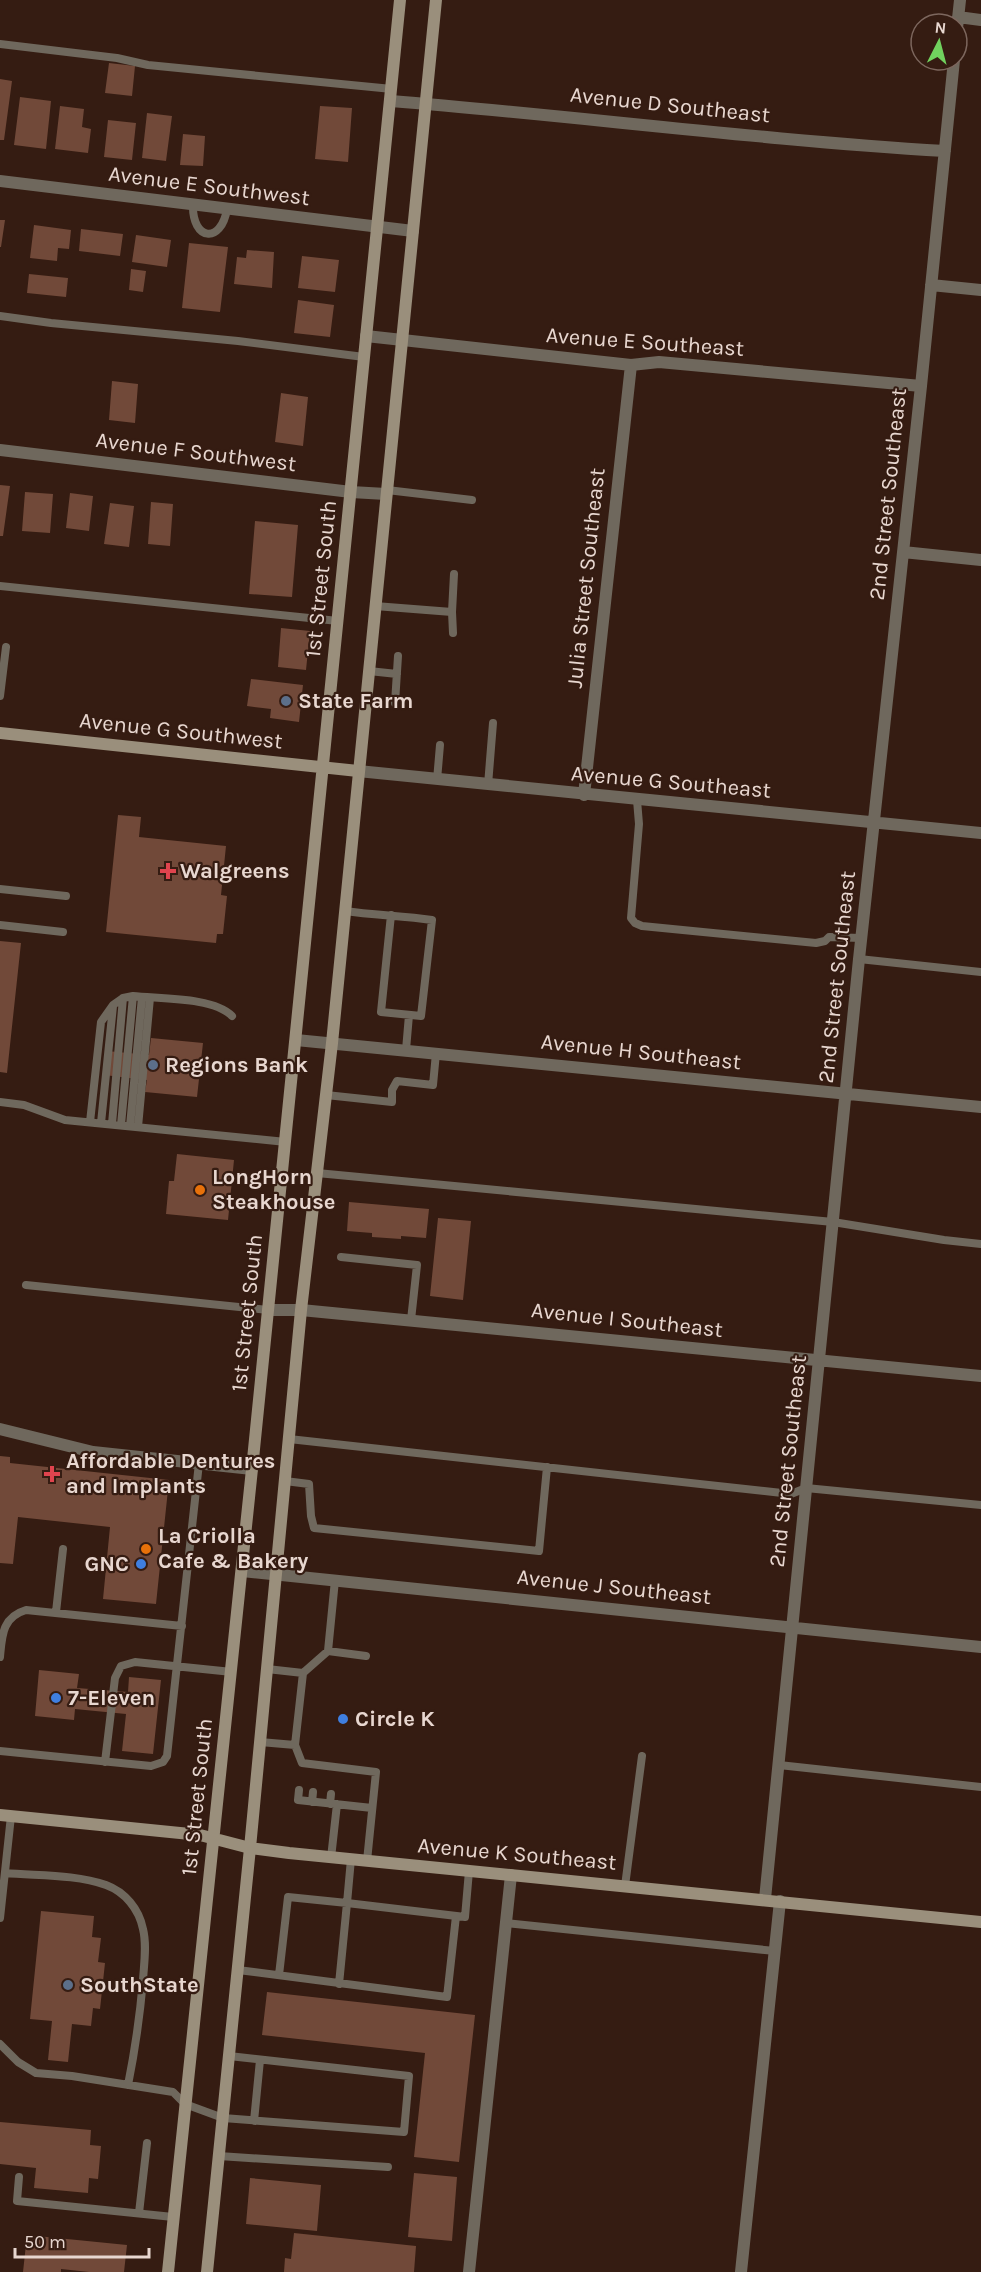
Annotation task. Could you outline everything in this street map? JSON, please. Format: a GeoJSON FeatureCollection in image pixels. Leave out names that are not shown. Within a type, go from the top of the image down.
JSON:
{"type":"FeatureCollection","features":[{"type":"Feature","properties":{"kind":"main road","name":"1st Street South"},"geometry":{"type":"LineString","coordinates":[[168,2272],[232,1672],[400,0]]}},
{"type":"Feature","properties":{"kind":"main road"},"geometry":{"type":"LineString","coordinates":[[207,2272],[301,1310],[332,1043],[436,0]]}},
{"type":"Feature","properties":{"kind":"main road","name":"Avenue G Southwest"},"geometry":{"type":"LineString","coordinates":[[0,733],[358,771]]}},
{"type":"Feature","properties":{"kind":"main road","name":"Avenue K Southeast"},"geometry":{"type":"LineString","coordinates":[[5,1815],[200,1835],[250,1848],[332,1858],[981,1922]]}},
{"type":"Feature","properties":{"kind":"street","name":"2nd Street Southeast"},"geometry":{"type":"LineString","coordinates":[[765,1899],[861,938],[953,72]]}},
{"type":"Feature","properties":{"kind":"street","name":"Avenue D Southeast"},"geometry":{"type":"LineString","coordinates":[[391,95],[426,104],[876,147],[945,151]]}},
{"type":"Feature","properties":{"kind":"street","name":"Avenue E Southwest"},"geometry":{"type":"LineString","coordinates":[[0,181],[413,231]]}},
{"type":"Feature","properties":{"kind":"street"},"geometry":{"type":"LineString","coordinates":[[931,285],[981,290]]}},
{"type":"Feature","properties":{"kind":"street","name":"Avenue E Southeast"},"geometry":{"type":"LineString","coordinates":[[366,336],[631,365],[658,362],[921,386]]}},
{"type":"Feature","properties":{"kind":"street","name":"Julia Street Southeast"},"geometry":{"type":"LineString","coordinates":[[584,795],[631,365]]}},
{"type":"Feature","properties":{"kind":"street","name":"Avenue F Southwest"},"geometry":{"type":"LineString","coordinates":[[0,450],[351,492],[387,492]]}},
{"type":"Feature","properties":{"kind":"street"},"geometry":{"type":"LineString","coordinates":[[903,552],[981,560]]}},
{"type":"Feature","properties":{"kind":"street","name":"Avenue G Southeast"},"geometry":{"type":"LineString","coordinates":[[358,771],[981,833]]}},
{"type":"Feature","properties":{"kind":"street","name":"Avenue H Southeast"},"geometry":{"type":"LineString","coordinates":[[296,1040],[981,1107]]}},
{"type":"Feature","properties":{"kind":"street","name":"Avenue I Southeast"},"geometry":{"type":"LineString","coordinates":[[268,1310],[301,1310],[411,1320],[981,1376]]}},
{"type":"Feature","properties":{"kind":"street"},"geometry":{"type":"LineString","coordinates":[[0,1429],[93,1452],[252,1469]]}},
{"type":"Feature","properties":{"kind":"street","name":"Avenue J Southeast"},"geometry":{"type":"LineString","coordinates":[[242,1571],[981,1647]]}},
{"type":"Feature","properties":{"kind":"street"},"geometry":{"type":"LineString","coordinates":[[469,2272],[504,1923],[511,1875]]}},
{"type":"Feature","properties":{"kind":"street"},"geometry":{"type":"LineString","coordinates":[[741,2272],[780,1901]]}},
{"type":"Feature","properties":{"kind":"lane"},"geometry":{"type":"LineString","coordinates":[[0,44],[391,95]]}},
{"type":"Feature","properties":{"kind":"lane"},"geometry":{"type":"LineString","coordinates":[[193,205],[194,222],[199,230],[207,234],[217,232],[223,227],[227,209]]}},
{"type":"Feature","properties":{"kind":"lane"},"geometry":{"type":"LineString","coordinates":[[0,316],[364,357]]}},
{"type":"Feature","properties":{"kind":"lane"},"geometry":{"type":"LineString","coordinates":[[387,492],[472,500]]}},
{"type":"Feature","properties":{"kind":"lane"},"geometry":{"type":"LineString","coordinates":[[453,633],[454,574]]}},
{"type":"Feature","properties":{"kind":"lane"},"geometry":{"type":"LineString","coordinates":[[0,586],[338,621]]}},
{"type":"Feature","properties":{"kind":"lane"},"geometry":{"type":"LineString","coordinates":[[375,606],[452,612]]}},
{"type":"Feature","properties":{"kind":"lane"},"geometry":{"type":"LineString","coordinates":[[0,696],[6,647]]}},
{"type":"Feature","properties":{"kind":"lane"},"geometry":{"type":"LineString","coordinates":[[394,703],[398,656]]}},
{"type":"Feature","properties":{"kind":"lane"},"geometry":{"type":"LineString","coordinates":[[369,671],[397,674]]}},
{"type":"Feature","properties":{"kind":"lane"},"geometry":{"type":"LineString","coordinates":[[488,785],[493,723]]}},
{"type":"Feature","properties":{"kind":"lane"},"geometry":{"type":"LineString","coordinates":[[436,780],[440,745]]}},
{"type":"Feature","properties":{"kind":"lane"},"geometry":{"type":"LineString","coordinates":[[637,800],[639,824],[631,918],[635,923],[642,926],[816,943],[825,941],[829,937],[861,938]]}},
{"type":"Feature","properties":{"kind":"lane"},"geometry":{"type":"LineString","coordinates":[[0,889],[66,896]]}},
{"type":"Feature","properties":{"kind":"lane"},"geometry":{"type":"LineString","coordinates":[[345,911],[391,915],[432,920],[422,1016],[381,1012],[391,915]]}},
{"type":"Feature","properties":{"kind":"lane"},"geometry":{"type":"LineString","coordinates":[[0,925],[63,932]]}},
{"type":"Feature","properties":{"kind":"lane"},"geometry":{"type":"LineString","coordinates":[[859,959],[981,972]]}},
{"type":"Feature","properties":{"kind":"lane"},"geometry":{"type":"LineString","coordinates":[[125,1126],[142,997]]}},
{"type":"Feature","properties":{"kind":"lane"},"geometry":{"type":"LineString","coordinates":[[125,1126],[142,997]]}},
{"type":"Feature","properties":{"kind":"lane"},"geometry":{"type":"LineString","coordinates":[[90,1122],[101,1022],[113,1005],[123,998],[142,997],[213,1005],[227,1011],[232,1016]]}},
{"type":"Feature","properties":{"kind":"lane"},"geometry":{"type":"LineString","coordinates":[[123,998],[125,1126]]}},
{"type":"Feature","properties":{"kind":"lane"},"geometry":{"type":"LineString","coordinates":[[101,1123],[113,1005]]}},
{"type":"Feature","properties":{"kind":"lane"},"geometry":{"type":"LineString","coordinates":[[406,1050],[409,1015]]}},
{"type":"Feature","properties":{"kind":"lane"},"geometry":{"type":"LineString","coordinates":[[326,1095],[392,1102],[393,1090],[397,1081],[433,1085],[436,1053]]}},
{"type":"Feature","properties":{"kind":"lane"},"geometry":{"type":"LineString","coordinates":[[0,1102],[24,1105],[65,1120],[286,1142]]}},
{"type":"Feature","properties":{"kind":"lane"},"geometry":{"type":"LineString","coordinates":[[316,1173],[833,1222],[981,1244]]}},
{"type":"Feature","properties":{"kind":"lane"},"geometry":{"type":"LineString","coordinates":[[341,1257],[417,1265],[411,1320]]}},
{"type":"Feature","properties":{"kind":"lane"},"geometry":{"type":"LineString","coordinates":[[26,1285],[268,1310]]}},
{"type":"Feature","properties":{"kind":"lane"},"geometry":{"type":"LineString","coordinates":[[289,1439],[792,1494],[806,1488],[981,1505]]}},
{"type":"Feature","properties":{"kind":"lane"},"geometry":{"type":"LineString","coordinates":[[0,1751],[150,1766],[163,1762],[167,1756],[199,1463]]}},
{"type":"Feature","properties":{"kind":"lane"},"geometry":{"type":"LineString","coordinates":[[285,1481],[309,1484],[314,1528],[539,1551],[547,1467]]}},
{"type":"Feature","properties":{"kind":"lane"},"geometry":{"type":"LineString","coordinates":[[56,1612],[63,1549]]}},
{"type":"Feature","properties":{"kind":"lane"},"geometry":{"type":"LineString","coordinates":[[335,1580],[328,1651],[303,1673],[295,1745],[302,1767],[334,1771],[376,1772],[367,1861]]}},
{"type":"Feature","properties":{"kind":"lane"},"geometry":{"type":"LineString","coordinates":[[0,1657],[4,1627],[13,1616],[26,1610],[182,1626]]}},
{"type":"Feature","properties":{"kind":"lane"},"geometry":{"type":"LineString","coordinates":[[328,1651],[366,1656]]}},
{"type":"Feature","properties":{"kind":"lane"},"geometry":{"type":"LineString","coordinates":[[105,1762],[115,1678],[121,1666],[135,1662],[232,1672]]}},
{"type":"Feature","properties":{"kind":"lane"},"geometry":{"type":"LineString","coordinates":[[267,1669],[303,1673]]}},
{"type":"Feature","properties":{"kind":"lane"},"geometry":{"type":"LineString","coordinates":[[260,1742],[295,1745]]}},
{"type":"Feature","properties":{"kind":"lane"},"geometry":{"type":"LineString","coordinates":[[625,1886],[642,1756]]}},
{"type":"Feature","properties":{"kind":"lane"},"geometry":{"type":"LineString","coordinates":[[779,1765],[981,1787]]}},
{"type":"Feature","properties":{"kind":"lane"},"geometry":{"type":"LineString","coordinates":[[299,1790],[298,1800],[372,1808]]}},
{"type":"Feature","properties":{"kind":"lane"},"geometry":{"type":"LineString","coordinates":[[312,1802],[313,1792]]}},
{"type":"Feature","properties":{"kind":"lane"},"geometry":{"type":"LineString","coordinates":[[331,1794],[334,1804],[332,1858]]}},
{"type":"Feature","properties":{"kind":"lane"},"geometry":{"type":"LineString","coordinates":[[0,1918],[5,1873],[5,1815]]}},
{"type":"Feature","properties":{"kind":"lane"},"geometry":{"type":"LineString","coordinates":[[339,1984],[351,1859]]}},
{"type":"Feature","properties":{"kind":"lane"},"geometry":{"type":"LineString","coordinates":[[279,1975],[288,1897],[465,1917],[469,1871]]}},
{"type":"Feature","properties":{"kind":"lane"},"geometry":{"type":"LineString","coordinates":[[5,1873],[76,1879],[105,1885],[123,1895],[135,1910],[144,1930],[145,1959],[137,2041],[128,2085]]}},
{"type":"Feature","properties":{"kind":"lane"},"geometry":{"type":"LineString","coordinates":[[238,1970],[447,1997],[456,1916]]}},
{"type":"Feature","properties":{"kind":"lane"},"geometry":{"type":"LineString","coordinates":[[504,1923],[775,1951]]}},
{"type":"Feature","properties":{"kind":"lane"},"geometry":{"type":"LineString","coordinates":[[0,2044],[18,2062],[36,2073],[72,2076],[173,2092],[185,2104],[223,2118],[404,2132],[408,2076],[229,2056]]}},
{"type":"Feature","properties":{"kind":"lane"},"geometry":{"type":"LineString","coordinates":[[254,2121],[260,2060]]}},
{"type":"Feature","properties":{"kind":"lane"},"geometry":{"type":"LineString","coordinates":[[140,2213],[147,2143]]}},
{"type":"Feature","properties":{"kind":"lane"},"geometry":{"type":"LineString","coordinates":[[219,2156],[388,2167]]}},
{"type":"Feature","properties":{"kind":"lane"},"geometry":{"type":"LineString","coordinates":[[19,2177],[17,2201],[173,2217]]}},
{"type":"Feature","properties":{"kind":"building"},"geometry":{"type":"Polygon","coordinates":[[[109,63],[135,66],[132,96],[105,93],[109,63]]]}},
{"type":"Feature","properties":{"kind":"building"},"geometry":{"type":"Polygon","coordinates":[[[0,79],[12,81],[4,140],[0,140],[0,79]]]}},
{"type":"Feature","properties":{"kind":"building"},"geometry":{"type":"Polygon","coordinates":[[[20,97],[51,101],[46,149],[14,145],[20,97]]]}},
{"type":"Feature","properties":{"kind":"building"},"geometry":{"type":"Polygon","coordinates":[[[60,106],[84,109],[82,127],[91,129],[88,153],[55,149],[60,106]]]}},
{"type":"Feature","properties":{"kind":"building"},"geometry":{"type":"Polygon","coordinates":[[[320,106],[352,108],[348,162],[315,159],[320,106]]]}},
{"type":"Feature","properties":{"kind":"building"},"geometry":{"type":"Polygon","coordinates":[[[147,113],[172,116],[166,161],[142,158],[147,113]]]}},
{"type":"Feature","properties":{"kind":"building"},"geometry":{"type":"Polygon","coordinates":[[[108,120],[136,123],[132,160],[104,157],[108,120]]]}},
{"type":"Feature","properties":{"kind":"building"},"geometry":{"type":"Polygon","coordinates":[[[183,134],[205,136],[203,166],[180,165],[183,134]]]}},
{"type":"Feature","properties":{"kind":"building"},"geometry":{"type":"Polygon","coordinates":[[[0,220],[5,220],[1,247],[0,247],[0,220]]]}},
{"type":"Feature","properties":{"kind":"building"},"geometry":{"type":"Polygon","coordinates":[[[34,225],[71,230],[69,249],[58,248],[57,261],[30,258],[34,225]]]}},
{"type":"Feature","properties":{"kind":"building"},"geometry":{"type":"Polygon","coordinates":[[[81,229],[123,234],[120,256],[79,251],[81,229]]]}},
{"type":"Feature","properties":{"kind":"building"},"geometry":{"type":"Polygon","coordinates":[[[136,235],[171,240],[167,267],[132,262],[136,235]]]}},
{"type":"Feature","properties":{"kind":"building"},"geometry":{"type":"Polygon","coordinates":[[[189,243],[228,247],[220,312],[182,308],[189,243]]]}},
{"type":"Feature","properties":{"kind":"building"},"geometry":{"type":"Polygon","coordinates":[[[247,250],[274,252],[272,288],[234,284],[237,257],[246,258],[247,250]]]}},
{"type":"Feature","properties":{"kind":"building"},"geometry":{"type":"Polygon","coordinates":[[[302,256],[339,260],[335,292],[298,288],[302,256]]]}},
{"type":"Feature","properties":{"kind":"building"},"geometry":{"type":"Polygon","coordinates":[[[131,269],[146,271],[143,292],[129,290],[131,269]]]}},
{"type":"Feature","properties":{"kind":"building"},"geometry":{"type":"Polygon","coordinates":[[[29,274],[68,278],[66,297],[27,293],[29,274]]]}},
{"type":"Feature","properties":{"kind":"building"},"geometry":{"type":"Polygon","coordinates":[[[298,300],[334,305],[330,337],[294,333],[298,300]]]}},
{"type":"Feature","properties":{"kind":"building"},"geometry":{"type":"Polygon","coordinates":[[[112,381],[138,384],[135,423],[109,420],[112,381]]]}},
{"type":"Feature","properties":{"kind":"building"},"geometry":{"type":"Polygon","coordinates":[[[281,393],[308,397],[303,446],[275,442],[281,393]]]}},
{"type":"Feature","properties":{"kind":"building"},"geometry":{"type":"Polygon","coordinates":[[[0,485],[10,486],[3,536],[0,536],[0,485]]]}},
{"type":"Feature","properties":{"kind":"building"},"geometry":{"type":"Polygon","coordinates":[[[25,492],[53,494],[50,533],[22,531],[25,492]]]}},
{"type":"Feature","properties":{"kind":"building"},"geometry":{"type":"Polygon","coordinates":[[[70,493],[93,496],[89,531],[66,528],[70,493]]]}},
{"type":"Feature","properties":{"kind":"building"},"geometry":{"type":"Polygon","coordinates":[[[151,502],[173,504],[170,546],[148,544],[151,502]]]}},
{"type":"Feature","properties":{"kind":"building"},"geometry":{"type":"Polygon","coordinates":[[[110,503],[134,506],[129,547],[104,544],[110,503]]]}},
{"type":"Feature","properties":{"kind":"building"},"geometry":{"type":"Polygon","coordinates":[[[255,521],[298,525],[292,597],[249,594],[255,521]]]}},
{"type":"Feature","properties":{"kind":"building"},"geometry":{"type":"Polygon","coordinates":[[[281,628],[310,631],[306,670],[278,667],[281,628]]]}},
{"type":"Feature","properties":{"kind":"building"},"geometry":{"type":"Polygon","coordinates":[[[251,679],[303,685],[299,722],[270,718],[271,709],[247,706],[251,679]]]}},
{"type":"Feature","properties":{"kind":"building","name":"Walgreens"},"geometry":{"type":"Polygon","coordinates":[[[118,815],[141,817],[139,837],[226,846],[221,895],[227,896],[223,934],[217,934],[216,943],[106,932],[118,815]]]}},
{"type":"Feature","properties":{"kind":"building"},"geometry":{"type":"Polygon","coordinates":[[[0,941],[21,943],[7,1073],[0,1072],[0,941]]]}},
{"type":"Feature","properties":{"kind":"building","name":"Regions Bank"},"geometry":{"type":"Polygon","coordinates":[[[151,1038],[203,1043],[197,1097],[145,1092],[147,1080],[104,1075],[107,1051],[149,1055],[151,1038]]]}},
{"type":"Feature","properties":{"kind":"building","name":"LongHorn Steakhouse"},"geometry":{"type":"Polygon","coordinates":[[[177,1154],[234,1160],[228,1220],[166,1214],[169,1181],[174,1181],[177,1154]]]}},
{"type":"Feature","properties":{"kind":"building"},"geometry":{"type":"Polygon","coordinates":[[[349,1202],[429,1209],[426,1238],[372,1237],[372,1233],[347,1231],[349,1202]]]}},
{"type":"Feature","properties":{"kind":"building"},"geometry":{"type":"Polygon","coordinates":[[[438,1218],[471,1221],[463,1300],[430,1296],[438,1218]]]}},
{"type":"Feature","properties":{"kind":"building"},"geometry":{"type":"Polygon","coordinates":[[[0,1456],[10,1457],[10,1463],[169,1480],[156,1604],[103,1599],[110,1527],[18,1517],[13,1564],[0,1563],[0,1456]]]}},
{"type":"Feature","properties":{"kind":"building"},"geometry":{"type":"Polygon","coordinates":[[[39,1670],[79,1674],[77,1688],[128,1692],[129,1677],[161,1680],[153,1754],[122,1751],[126,1714],[75,1709],[74,1720],[35,1716],[39,1670]]]}},
{"type":"Feature","properties":{"kind":"building","name":"SouthState"},"geometry":{"type":"Polygon","coordinates":[[[41,1911],[94,1916],[92,1937],[101,1938],[98,1962],[105,1963],[100,2009],[93,2008],[91,2026],[72,2024],[68,2062],[48,2060],[52,2021],[30,2019],[41,1911]]]}},
{"type":"Feature","properties":{"kind":"building"},"geometry":{"type":"Polygon","coordinates":[[[267,1992],[475,2015],[459,2162],[414,2157],[425,2053],[262,2035],[267,1992]]]}},
{"type":"Feature","properties":{"kind":"building"},"geometry":{"type":"Polygon","coordinates":[[[0,2122],[91,2130],[90,2145],[101,2146],[98,2179],[89,2178],[88,2193],[34,2188],[36,2168],[0,2164],[0,2122]]]}},
{"type":"Feature","properties":{"kind":"building"},"geometry":{"type":"Polygon","coordinates":[[[414,2173],[457,2177],[452,2241],[408,2237],[414,2173]]]}},
{"type":"Feature","properties":{"kind":"building"},"geometry":{"type":"Polygon","coordinates":[[[250,2178],[321,2185],[317,2231],[246,2224],[250,2178]]]}},
{"type":"Feature","properties":{"kind":"building"},"geometry":{"type":"Polygon","coordinates":[[[294,2233],[416,2246],[414,2272],[284,2272],[285,2258],[291,2259],[294,2233]]]}},
{"type":"Feature","properties":{"kind":"building"},"geometry":{"type":"Polygon","coordinates":[[[27,2235],[127,2245],[124,2272],[61,2269],[61,2272],[23,2272],[27,2235]]]}},
{"type":"Feature","properties":{"kind":"place","name":"State Farm"},"geometry":{"type":"Point","coordinates":[286,701]}},
{"type":"Feature","properties":{"kind":"place","name":"Walgreens"},"geometry":{"type":"Point","coordinates":[168,871]}},
{"type":"Feature","properties":{"kind":"place","name":"Regions Bank"},"geometry":{"type":"Point","coordinates":[153,1065]}},
{"type":"Feature","properties":{"kind":"place","name":"LongHorn Steakhouse"},"geometry":{"type":"Point","coordinates":[200,1190]}},
{"type":"Feature","properties":{"kind":"place","name":"Affordable Dentures and Implants"},"geometry":{"type":"Point","coordinates":[52,1474]}},
{"type":"Feature","properties":{"kind":"place","name":"La Criolla Cafe & Bakery"},"geometry":{"type":"Point","coordinates":[146,1549]}},
{"type":"Feature","properties":{"kind":"place","name":"GNC"},"geometry":{"type":"Point","coordinates":[141,1564]}},
{"type":"Feature","properties":{"kind":"place","name":"7-Eleven"},"geometry":{"type":"Point","coordinates":[56,1698]}},
{"type":"Feature","properties":{"kind":"place","name":"Circle K"},"geometry":{"type":"Point","coordinates":[343,1719]}},
{"type":"Feature","properties":{"kind":"place","name":"SouthState"},"geometry":{"type":"Point","coordinates":[68,1985]}}]}
